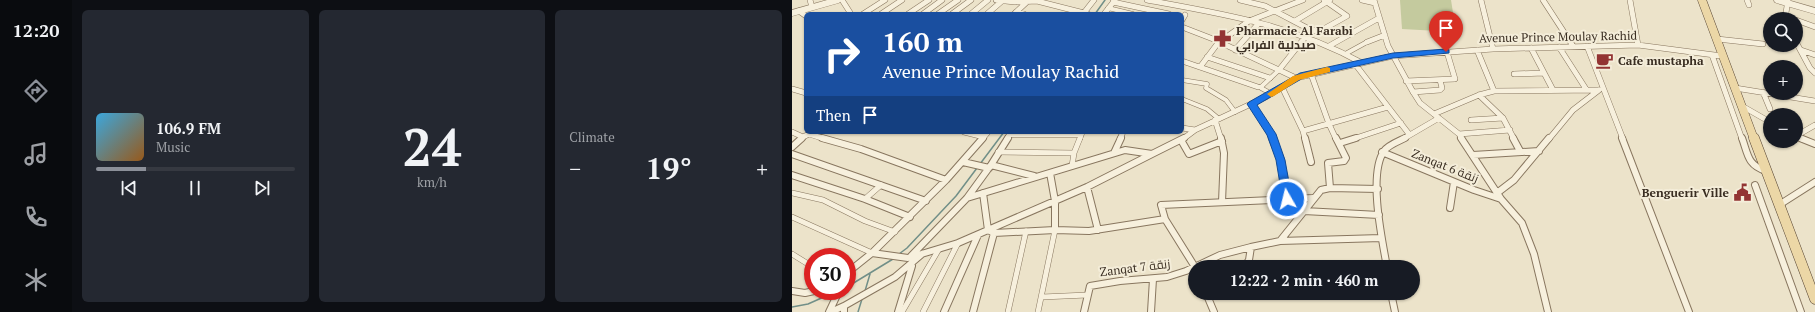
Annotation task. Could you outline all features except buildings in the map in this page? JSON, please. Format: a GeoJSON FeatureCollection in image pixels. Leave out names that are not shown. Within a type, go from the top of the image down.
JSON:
{"type":"FeatureCollection","features":[{"type":"Feature","properties":{"kind":"main road"},"geometry":{"type":"LineString","coordinates":[[1702,0],[1815,299]]}},
{"type":"Feature","properties":{"kind":"street"},"geometry":{"type":"LineString","coordinates":[[810,0],[812,7]]}},
{"type":"Feature","properties":{"kind":"street"},"geometry":{"type":"LineString","coordinates":[[792,13],[838,0]]}},
{"type":"Feature","properties":{"kind":"street"},"geometry":{"type":"LineString","coordinates":[[842,0],[850,12]]}},
{"type":"Feature","properties":{"kind":"street"},"geometry":{"type":"LineString","coordinates":[[866,12],[885,0]]}},
{"type":"Feature","properties":{"kind":"street"},"geometry":{"type":"LineString","coordinates":[[884,12],[902,0]]}},
{"type":"Feature","properties":{"kind":"street"},"geometry":{"type":"LineString","coordinates":[[911,12],[929,0]]}},
{"type":"Feature","properties":{"kind":"street"},"geometry":{"type":"LineString","coordinates":[[926,12],[942,0]]}},
{"type":"Feature","properties":{"kind":"street"},"geometry":{"type":"LineString","coordinates":[[941,12],[958,0]]}},
{"type":"Feature","properties":{"kind":"street"},"geometry":{"type":"LineString","coordinates":[[955,12],[971,0]]}},
{"type":"Feature","properties":{"kind":"street"},"geometry":{"type":"LineString","coordinates":[[973,12],[988,0]]}},
{"type":"Feature","properties":{"kind":"street"},"geometry":{"type":"LineString","coordinates":[[1086,12],[1094,0]]}},
{"type":"Feature","properties":{"kind":"street"},"geometry":{"type":"LineString","coordinates":[[1147,0],[1259,23],[1306,36],[1347,53],[1362,63]]}},
{"type":"Feature","properties":{"kind":"street"},"geometry":{"type":"LineString","coordinates":[[1240,0],[1252,1],[1275,11],[1309,30],[1320,31],[1347,16],[1327,1],[1294,21]]}},
{"type":"Feature","properties":{"kind":"street"},"geometry":{"type":"LineString","coordinates":[[1200,67],[1218,43],[1249,21],[1304,0]]}},
{"type":"Feature","properties":{"kind":"street"},"geometry":{"type":"LineString","coordinates":[[1362,0],[1375,1],[1379,18],[1393,56],[1420,103],[1459,134],[1501,199],[1522,223],[1534,254],[1548,312]]}},
{"type":"Feature","properties":{"kind":"street"},"geometry":{"type":"LineString","coordinates":[[1481,0],[1493,49]]}},
{"type":"Feature","properties":{"kind":"street"},"geometry":{"type":"LineString","coordinates":[[1543,0],[1573,46]]}},
{"type":"Feature","properties":{"kind":"street"},"geometry":{"type":"LineString","coordinates":[[1630,0],[1638,45]]}},
{"type":"Feature","properties":{"kind":"street"},"geometry":{"type":"LineString","coordinates":[[1777,0],[1788,1],[1815,8]]}},
{"type":"Feature","properties":{"kind":"street"},"geometry":{"type":"LineString","coordinates":[[989,12],[999,1],[1028,1],[1040,2],[1078,12]]}},
{"type":"Feature","properties":{"kind":"street"},"geometry":{"type":"LineString","coordinates":[[1016,12],[1028,1]]}},
{"type":"Feature","properties":{"kind":"street"},"geometry":{"type":"LineString","coordinates":[[1105,12],[1114,1],[1161,12]]}},
{"type":"Feature","properties":{"kind":"street"},"geometry":{"type":"LineString","coordinates":[[1788,1],[1815,11]]}},
{"type":"Feature","properties":{"kind":"street"},"geometry":{"type":"LineString","coordinates":[[1786,12],[1788,1]]}},
{"type":"Feature","properties":{"kind":"street"},"geometry":{"type":"LineString","coordinates":[[1108,8],[1125,12]]}},
{"type":"Feature","properties":{"kind":"street"},"geometry":{"type":"LineString","coordinates":[[799,11],[804,15]]}},
{"type":"Feature","properties":{"kind":"street"},"geometry":{"type":"LineString","coordinates":[[1329,46],[1379,18]]}},
{"type":"Feature","properties":{"kind":"street"},"geometry":{"type":"LineString","coordinates":[[1803,22],[1815,27]]}},
{"type":"Feature","properties":{"kind":"street"},"geometry":{"type":"LineString","coordinates":[[1235,50],[1259,23]]}},
{"type":"Feature","properties":{"kind":"street"},"geometry":{"type":"LineString","coordinates":[[1184,28],[1296,78]]}},
{"type":"Feature","properties":{"kind":"street"},"geometry":{"type":"LineString","coordinates":[[1259,88],[1278,70],[1306,36],[1309,30]]}},
{"type":"Feature","properties":{"kind":"street"},"geometry":{"type":"LineString","coordinates":[[1347,53],[1366,42],[1385,35]]}},
{"type":"Feature","properties":{"kind":"street"},"geometry":{"type":"LineString","coordinates":[[1717,39],[1763,44]]}},
{"type":"Feature","properties":{"kind":"street","name":"Avenue Prince Moulay Rachid"},"geometry":{"type":"LineString","coordinates":[[909,258],[991,231],[1087,187],[1181,140],[1195,130],[1272,94],[1296,78],[1311,74],[1393,56],[1493,49],[1638,45],[1722,56]]}},
{"type":"Feature","properties":{"kind":"street"},"geometry":{"type":"LineString","coordinates":[[1587,46],[1601,90],[1689,312]]}},
{"type":"Feature","properties":{"kind":"street"},"geometry":{"type":"LineString","coordinates":[[1559,47],[1586,89]]}},
{"type":"Feature","properties":{"kind":"street"},"geometry":{"type":"LineString","coordinates":[[1531,48],[1553,90]]}},
{"type":"Feature","properties":{"kind":"street"},"geometry":{"type":"LineString","coordinates":[[1477,50],[1494,90]]}},
{"type":"Feature","properties":{"kind":"street"},"geometry":{"type":"LineString","coordinates":[[1803,51],[1815,55]]}},
{"type":"Feature","properties":{"kind":"street"},"geometry":{"type":"LineString","coordinates":[[1406,81],[1455,78],[1446,52]]}},
{"type":"Feature","properties":{"kind":"street"},"geometry":{"type":"LineString","coordinates":[[1801,52],[1810,68],[1815,72]]}},
{"type":"Feature","properties":{"kind":"street"},"geometry":{"type":"LineString","coordinates":[[1712,55],[1750,161],[1756,168],[1766,171]]}},
{"type":"Feature","properties":{"kind":"street"},"geometry":{"type":"LineString","coordinates":[[1207,57],[1270,78]]}},
{"type":"Feature","properties":{"kind":"street"},"geometry":{"type":"LineString","coordinates":[[1184,62],[1272,94]]}},
{"type":"Feature","properties":{"kind":"street"},"geometry":{"type":"LineString","coordinates":[[1355,64],[1410,134]]}},
{"type":"Feature","properties":{"kind":"street"},"geometry":{"type":"LineString","coordinates":[[1514,74],[1544,73]]}},
{"type":"Feature","properties":{"kind":"street"},"geometry":{"type":"LineString","coordinates":[[1311,74],[1329,124],[1340,143],[1346,158],[1344,161],[1328,163],[1330,188]]}},
{"type":"Feature","properties":{"kind":"street"},"geometry":{"type":"LineString","coordinates":[[1184,80],[1207,84],[1206,88],[1226,100],[1235,112]]}},
{"type":"Feature","properties":{"kind":"street"},"geometry":{"type":"LineString","coordinates":[[1413,92],[1440,90],[1442,88],[1440,80]]}},
{"type":"Feature","properties":{"kind":"street"},"geometry":{"type":"LineString","coordinates":[[1282,87],[1303,130],[1311,162]]}},
{"type":"Feature","properties":{"kind":"street"},"geometry":{"type":"LineString","coordinates":[[1735,88],[1763,92]]}},
{"type":"Feature","properties":{"kind":"street"},"geometry":{"type":"LineString","coordinates":[[792,89],[804,91]]}},
{"type":"Feature","properties":{"kind":"street"},"geometry":{"type":"LineString","coordinates":[[1386,260],[1381,238],[1378,189],[1382,152],[1437,116],[1479,95],[1494,90],[1601,90]]}},
{"type":"Feature","properties":{"kind":"street"},"geometry":{"type":"LineString","coordinates":[[1497,193],[1504,190],[1523,172],[1538,151],[1568,116],[1601,90]]}},
{"type":"Feature","properties":{"kind":"street"},"geometry":{"type":"LineString","coordinates":[[1479,95],[1503,118],[1520,151]]}},
{"type":"Feature","properties":{"kind":"street"},"geometry":{"type":"LineString","coordinates":[[1184,99],[1207,109],[1217,120],[1224,153],[1222,202]]}},
{"type":"Feature","properties":{"kind":"street"},"geometry":{"type":"LineString","coordinates":[[1803,99],[1815,101]]}},
{"type":"Feature","properties":{"kind":"street"},"geometry":{"type":"LineString","coordinates":[[1252,104],[1274,141],[1281,160],[1287,199]]}},
{"type":"Feature","properties":{"kind":"street"},"geometry":{"type":"LineString","coordinates":[[1742,106],[1763,118]]}},
{"type":"Feature","properties":{"kind":"street"},"geometry":{"type":"LineString","coordinates":[[1303,130],[1388,107]]}},
{"type":"Feature","properties":{"kind":"street"},"geometry":{"type":"LineString","coordinates":[[1470,120],[1503,118]]}},
{"type":"Feature","properties":{"kind":"street"},"geometry":{"type":"LineString","coordinates":[[1340,143],[1401,123]]}},
{"type":"Feature","properties":{"kind":"street"},"geometry":{"type":"LineString","coordinates":[[1803,132],[1815,125]]}},
{"type":"Feature","properties":{"kind":"street"},"geometry":{"type":"LineString","coordinates":[[1184,128],[1195,130]]}},
{"type":"Feature","properties":{"kind":"street"},"geometry":{"type":"LineString","coordinates":[[1459,134],[1510,130]]}},
{"type":"Feature","properties":{"kind":"street"},"geometry":{"type":"LineString","coordinates":[[792,132],[804,134]]}},
{"type":"Feature","properties":{"kind":"street"},"geometry":{"type":"LineString","coordinates":[[792,147],[808,134],[861,149],[946,180]]}},
{"type":"Feature","properties":{"kind":"street"},"geometry":{"type":"LineString","coordinates":[[856,266],[895,232],[946,180],[966,163],[986,134]]}},
{"type":"Feature","properties":{"kind":"street"},"geometry":{"type":"LineString","coordinates":[[792,217],[872,253],[909,258],[967,198],[990,167],[1009,134]]}},
{"type":"Feature","properties":{"kind":"street"},"geometry":{"type":"LineString","coordinates":[[1072,166],[1074,153],[1082,134]]}},
{"type":"Feature","properties":{"kind":"street"},"geometry":{"type":"LineString","coordinates":[[1114,153],[1122,134]]}},
{"type":"Feature","properties":{"kind":"street"},"geometry":{"type":"LineString","coordinates":[[1803,139],[1815,144]]}},
{"type":"Feature","properties":{"kind":"street"},"geometry":{"type":"LineString","coordinates":[[1181,140],[1187,153],[1189,154],[1222,141]]}},
{"type":"Feature","properties":{"kind":"street"},"geometry":{"type":"LineString","coordinates":[[967,198],[1125,150],[1152,154]]}},
{"type":"Feature","properties":{"kind":"street"},"geometry":{"type":"LineString","coordinates":[[1473,154],[1538,151]]}},
{"type":"Feature","properties":{"kind":"street"},"geometry":{"type":"LineString","coordinates":[[998,152],[1074,153]]}},
{"type":"Feature","properties":{"kind":"street","name":"Zanqat 6 زنقة"},"geometry":{"type":"LineString","coordinates":[[1382,152],[1454,182],[1501,199]]}},
{"type":"Feature","properties":{"kind":"street"},"geometry":{"type":"LineString","coordinates":[[792,154],[926,201]]}},
{"type":"Feature","properties":{"kind":"street"},"geometry":{"type":"LineString","coordinates":[[966,163],[1036,177]]}},
{"type":"Feature","properties":{"kind":"street"},"geometry":{"type":"LineString","coordinates":[[1038,312],[1055,230],[1054,201],[1050,173]]}},
{"type":"Feature","properties":{"kind":"street"},"geometry":{"type":"LineString","coordinates":[[792,174],[865,199],[910,217]]}},
{"type":"Feature","properties":{"kind":"street"},"geometry":{"type":"LineString","coordinates":[[1450,208],[1454,182]]}},
{"type":"Feature","properties":{"kind":"street"},"geometry":{"type":"LineString","coordinates":[[1779,206],[1815,182]]}},
{"type":"Feature","properties":{"kind":"street"},"geometry":{"type":"LineString","coordinates":[[865,199],[881,184]]}},
{"type":"Feature","properties":{"kind":"street"},"geometry":{"type":"LineString","coordinates":[[1755,185],[1801,312]]}},
{"type":"Feature","properties":{"kind":"street"},"geometry":{"type":"LineString","coordinates":[[1087,187],[1098,230]]}},
{"type":"Feature","properties":{"kind":"street"},"geometry":{"type":"LineString","coordinates":[[1280,241],[1313,198],[1321,190],[1330,188],[1378,189]]}},
{"type":"Feature","properties":{"kind":"street"},"geometry":{"type":"LineString","coordinates":[[792,193],[823,200],[865,221],[895,232]]}},
{"type":"Feature","properties":{"kind":"street"},"geometry":{"type":"LineString","coordinates":[[973,312],[991,231],[983,193]]}},
{"type":"Feature","properties":{"kind":"street"},"geometry":{"type":"LineString","coordinates":[[1190,260],[1164,219],[1162,205],[1313,198]]}},
{"type":"Feature","properties":{"kind":"street"},"geometry":{"type":"LineString","coordinates":[[1304,211],[1379,215]]}},
{"type":"Feature","properties":{"kind":"street"},"geometry":{"type":"LineString","coordinates":[[991,231],[1098,230],[1164,219]]}},
{"type":"Feature","properties":{"kind":"street"},"geometry":{"type":"LineString","coordinates":[[1008,312],[1026,231]]}},
{"type":"Feature","properties":{"kind":"street"},"geometry":{"type":"LineString","coordinates":[[944,312],[978,235]]}},
{"type":"Feature","properties":{"kind":"street","name":"Zanqat 7 زنقة"},"geometry":{"type":"LineString","coordinates":[[1210,260],[1220,255],[1280,241],[1381,238]]}},
{"type":"Feature","properties":{"kind":"street"},"geometry":{"type":"LineString","coordinates":[[923,312],[958,243]]}},
{"type":"Feature","properties":{"kind":"street"},"geometry":{"type":"LineString","coordinates":[[1249,260],[1251,247]]}},
{"type":"Feature","properties":{"kind":"street"},"geometry":{"type":"LineString","coordinates":[[912,265],[898,312],[902,312],[939,249]]}},
{"type":"Feature","properties":{"kind":"street"},"geometry":{"type":"LineString","coordinates":[[792,254],[804,261]]}},
{"type":"Feature","properties":{"kind":"street"},"geometry":{"type":"LineString","coordinates":[[835,300],[831,310],[844,309],[854,300],[899,275],[912,265],[922,254]]}},
{"type":"Feature","properties":{"kind":"street","name":"Zanqat 7 زنقة"},"geometry":{"type":"LineString","coordinates":[[1087,295],[1089,286],[1120,280],[1154,279],[1178,274],[1188,270]]}},
{"type":"Feature","properties":{"kind":"street"},"geometry":{"type":"LineString","coordinates":[[1151,312],[1154,279]]}},
{"type":"Feature","properties":{"kind":"street"},"geometry":{"type":"LineString","coordinates":[[792,291],[799,293],[804,292]]}},
{"type":"Feature","properties":{"kind":"street"},"geometry":{"type":"LineString","coordinates":[[1042,297],[1087,295],[1084,312]]}},
{"type":"Feature","properties":{"kind":"street"},"geometry":{"type":"LineString","coordinates":[[1210,300],[1214,312]]}},
{"type":"Feature","properties":{"kind":"street"},"geometry":{"type":"LineString","coordinates":[[1392,300],[1395,312]]}},
{"type":"Feature","properties":{"kind":"green space"},"geometry":{"type":"Polygon","coordinates":[[[1400,0],[1451,0],[1456,32],[1402,29],[1400,0]]]}},
{"type":"Feature","properties":{"kind":"waterway"},"geometry":{"type":"LineString","coordinates":[[1096,12],[1105,0]]}},
{"type":"Feature","properties":{"kind":"waterway"},"geometry":{"type":"LineString","coordinates":[[980,164],[1002,134]]}},
{"type":"Feature","properties":{"kind":"waterway"},"geometry":{"type":"LineString","coordinates":[[899,254],[907,248],[956,196],[977,168]]}},
{"type":"Feature","properties":{"kind":"waterway"},"geometry":{"type":"LineString","coordinates":[[856,282],[893,259]]}},
{"type":"Feature","properties":{"kind":"waterway"},"geometry":{"type":"LineString","coordinates":[[865,291],[870,274]]}},
{"type":"Feature","properties":{"kind":"waterway"},"geometry":{"type":"LineString","coordinates":[[858,312],[862,299]]}},
{"type":"Feature","properties":{"kind":"waterway"},"geometry":{"type":"LineString","coordinates":[[792,307],[808,304],[817,300]]}},
{"type":"Feature","properties":{"kind":"slow traffic"},"geometry":{"type":"LineString","coordinates":[[1271,94],[1300,76],[1327,70]]}},
{"type":"Feature","properties":{"kind":"place","name":"Pharmacie Al Farabi صيدلية الفرابي"},"geometry":{"type":"Point","coordinates":[1223,38]}},
{"type":"Feature","properties":{"kind":"place","name":"Cafe mustapha"},"geometry":{"type":"Point","coordinates":[1605,61]}},
{"type":"Feature","properties":{"kind":"place","name":"Benguerir Ville"},"geometry":{"type":"Point","coordinates":[1742,193]}},
{"type":"Feature","properties":{"kind":"route"},"geometry":{"type":"LineString","coordinates":[[1287,199],[1281,160],[1271,134],[1252,104],[1300,76],[1405,54],[1446,52]]}}]}
